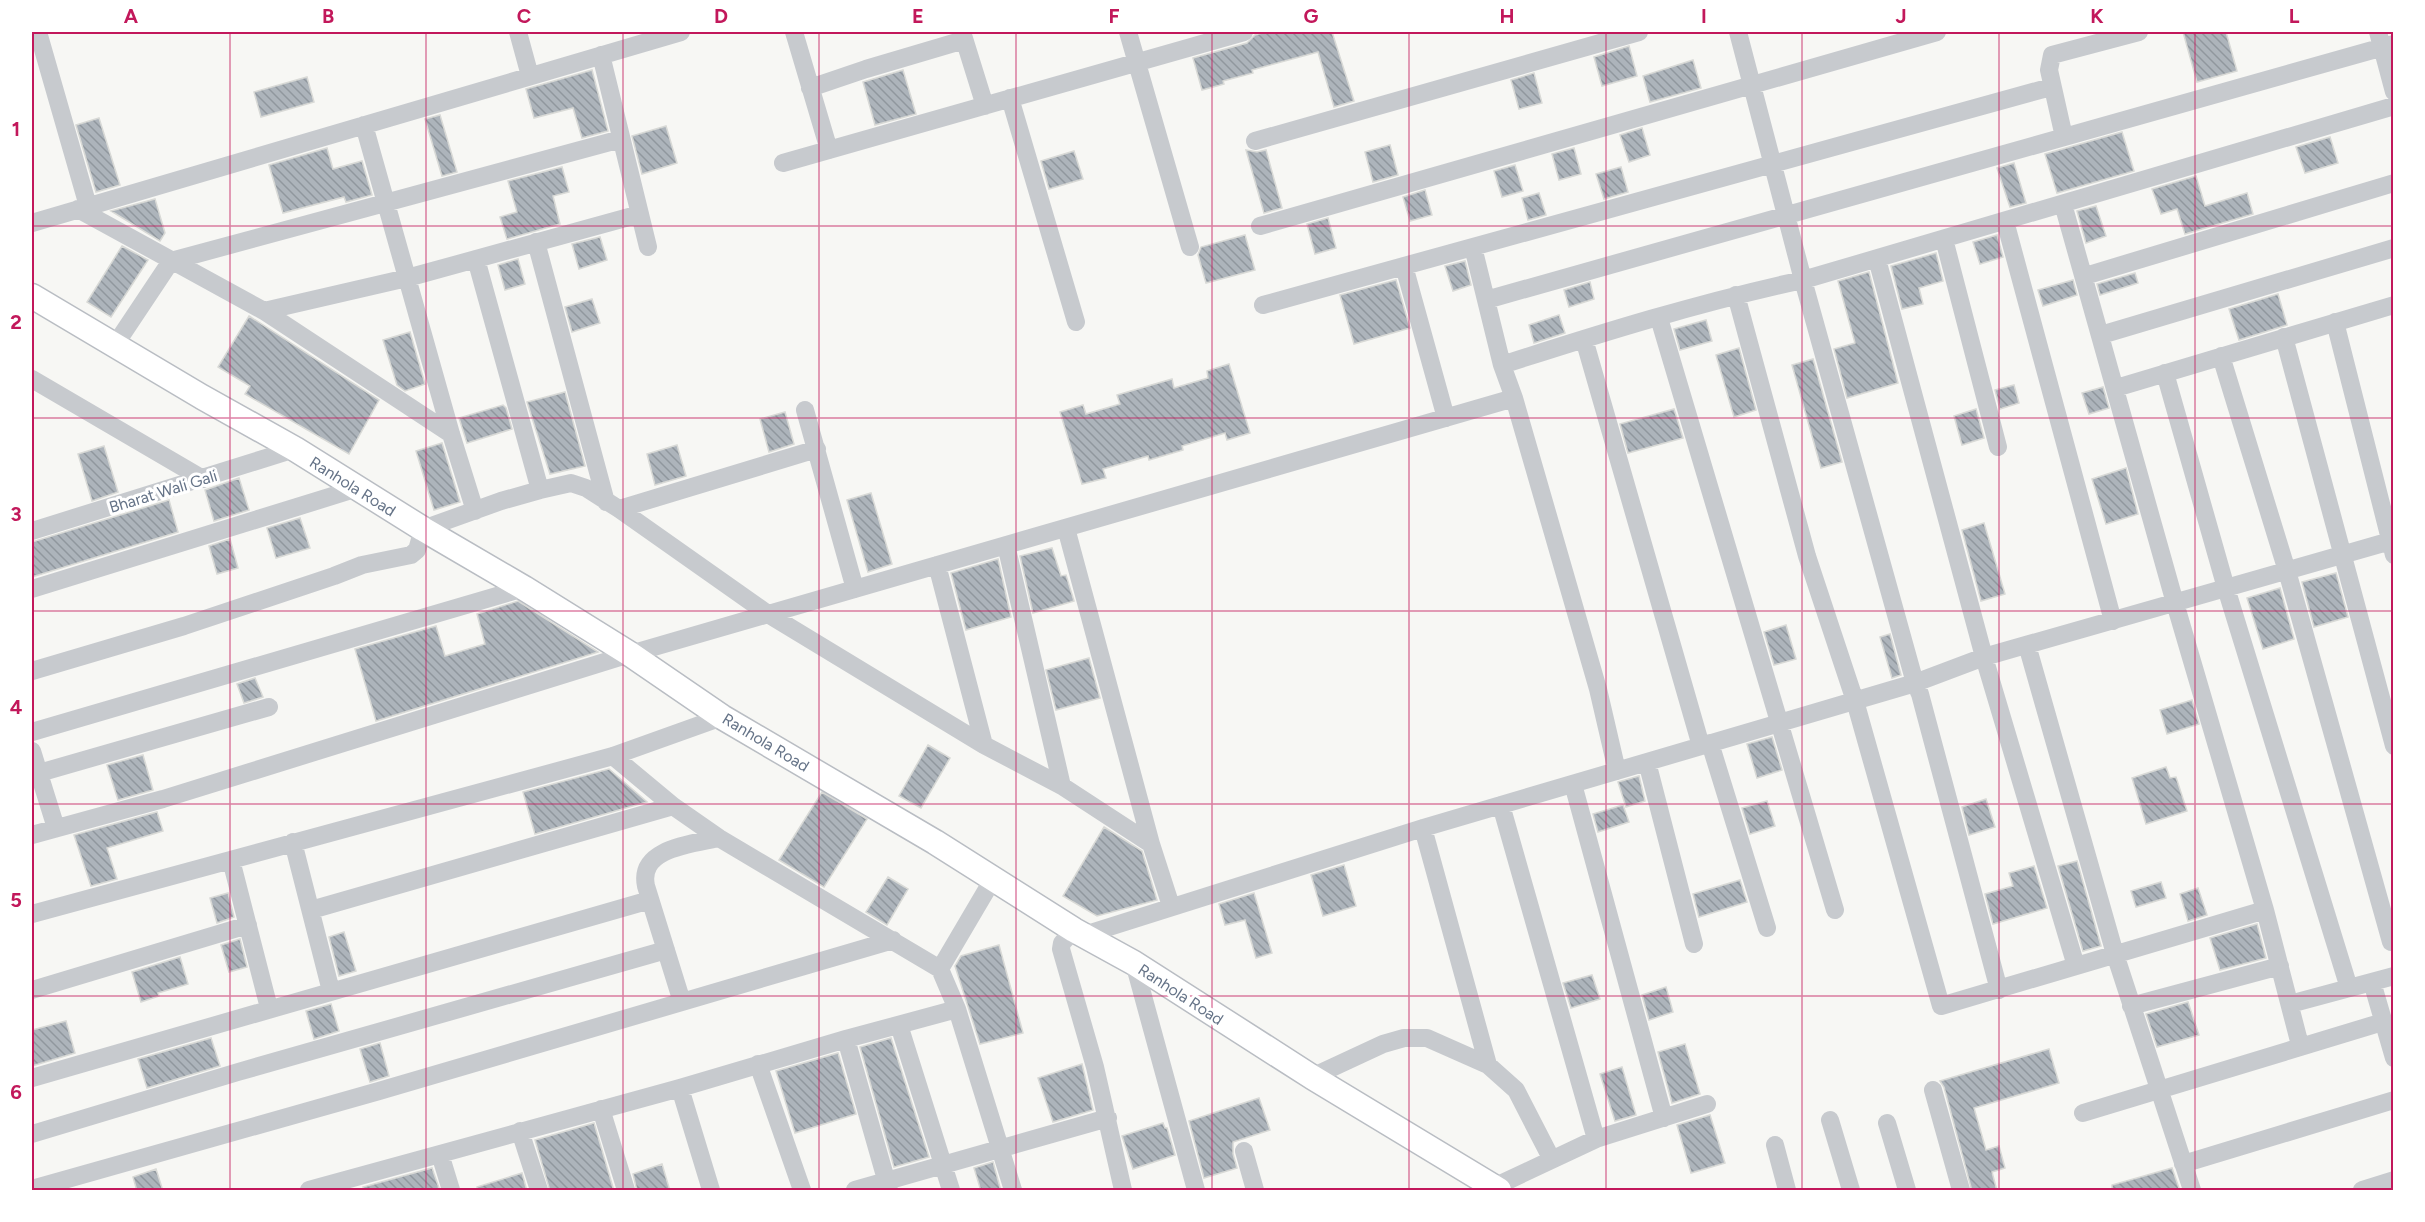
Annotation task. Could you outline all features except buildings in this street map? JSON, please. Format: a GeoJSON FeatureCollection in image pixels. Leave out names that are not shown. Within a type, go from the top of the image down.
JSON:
{"type":"FeatureCollection","features":[{"type":"Feature","properties":{"kind":"street"},"geometry":{"type":"LineString","coordinates":[[32,34],[38,32],[83,208],[171,261],[264,311],[451,434]]}},
{"type":"Feature","properties":{"kind":"street"},"geometry":{"type":"LineString","coordinates":[[518,32],[530,76]]}},
{"type":"Feature","properties":{"kind":"street"},"geometry":{"type":"LineString","coordinates":[[32,223],[681,32]]}},
{"type":"Feature","properties":{"kind":"street"},"geometry":{"type":"LineString","coordinates":[[794,32],[829,150]]}},
{"type":"Feature","properties":{"kind":"street"},"geometry":{"type":"LineString","coordinates":[[1128,32],[1190,247]]}},
{"type":"Feature","properties":{"kind":"street"},"geometry":{"type":"LineString","coordinates":[[783,163],[1244,32]]}},
{"type":"Feature","properties":{"kind":"street"},"geometry":{"type":"LineString","coordinates":[[1255,141],[1640,32]]}},
{"type":"Feature","properties":{"kind":"street"},"geometry":{"type":"LineString","coordinates":[[1738,32],[1803,280],[1915,683],[1920,694],[1999,990]]}},
{"type":"Feature","properties":{"kind":"street"},"geometry":{"type":"LineString","coordinates":[[1260,226],[1937,32]]}},
{"type":"Feature","properties":{"kind":"street"},"geometry":{"type":"LineString","coordinates":[[2064,137],[2051,87],[2049,70],[2052,55],[2139,32]]}},
{"type":"Feature","properties":{"kind":"street"},"geometry":{"type":"LineString","coordinates":[[810,88],[963,36],[986,106]]}},
{"type":"Feature","properties":{"kind":"street"},"geometry":{"type":"LineString","coordinates":[[1486,300],[2064,137],[2384,41],[2394,92]]}},
{"type":"Feature","properties":{"kind":"street"},"geometry":{"type":"LineString","coordinates":[[601,55],[648,247]]}},
{"type":"Feature","properties":{"kind":"street"},"geometry":{"type":"LineString","coordinates":[[1263,305],[2051,87]]}},
{"type":"Feature","properties":{"kind":"street"},"geometry":{"type":"LineString","coordinates":[[1011,98],[1076,322]]}},
{"type":"Feature","properties":{"kind":"street"},"geometry":{"type":"LineString","coordinates":[[1502,365],[1736,295],[1803,280],[1877,259],[2394,106]]}},
{"type":"Feature","properties":{"kind":"street"},"geometry":{"type":"LineString","coordinates":[[364,125],[475,511]]}},
{"type":"Feature","properties":{"kind":"street"},"geometry":{"type":"LineString","coordinates":[[115,345],[171,261],[385,201],[621,139]]}},
{"type":"Feature","properties":{"kind":"street"},"geometry":{"type":"LineString","coordinates":[[2085,276],[2394,183]]}},
{"type":"Feature","properties":{"kind":"street"},"geometry":{"type":"LineString","coordinates":[[2063,204],[2175,603],[2265,909],[2300,1045]]}},
{"type":"Feature","properties":{"kind":"street"},"geometry":{"type":"LineString","coordinates":[[264,311],[407,279],[640,214]]}},
{"type":"Feature","properties":{"kind":"street"},"geometry":{"type":"LineString","coordinates":[[2005,221],[2113,621]]}},
{"type":"Feature","properties":{"kind":"street"},"geometry":{"type":"LineString","coordinates":[[1944,239],[1998,447]]}},
{"type":"Feature","properties":{"kind":"street"},"geometry":{"type":"LineString","coordinates":[[536,242],[613,506]]}},
{"type":"Feature","properties":{"kind":"street"},"geometry":{"type":"LineString","coordinates":[[1473,247],[1502,365],[1514,398],[1598,689],[1617,771]]}},
{"type":"Feature","properties":{"kind":"street"},"geometry":{"type":"LineString","coordinates":[[2101,335],[2394,248]]}},
{"type":"Feature","properties":{"kind":"street"},"geometry":{"type":"LineString","coordinates":[[476,259],[540,490]]}},
{"type":"Feature","properties":{"kind":"street"},"geometry":{"type":"LineString","coordinates":[[1877,259],[1984,657],[2076,966]]}},
{"type":"Feature","properties":{"kind":"street"},"geometry":{"type":"LineString","coordinates":[[1404,266],[1446,418]]}},
{"type":"Feature","properties":{"kind":"street"},"geometry":{"type":"LineString","coordinates":[[1736,295],[1807,556],[1855,701],[1941,1006],[2265,909]]}},
{"type":"Feature","properties":{"kind":"street","name":"Ranhola Road"},"geometry":{"type":"LineString","coordinates":[[35,301],[294,449],[524,588],[630,654],[722,717],[935,842],[1079,933],[1134,963],[1312,1077],[1496,1189]]}},
{"type":"Feature","properties":{"kind":"street"},"geometry":{"type":"LineString","coordinates":[[2116,388],[2394,304]]}},
{"type":"Feature","properties":{"kind":"street"},"geometry":{"type":"LineString","coordinates":[[1659,318],[1835,910]]}},
{"type":"Feature","properties":{"kind":"street"},"geometry":{"type":"LineString","coordinates":[[1123,1191],[1095,1067],[1060,949],[1062,943],[1079,933],[1423,828],[1915,683],[1984,657],[2341,555],[2392,545],[2335,322]]}},
{"type":"Feature","properties":{"kind":"street"},"geometry":{"type":"LineString","coordinates":[[2284,338],[2394,746]]}},
{"type":"Feature","properties":{"kind":"street"},"geometry":{"type":"LineString","coordinates":[[1584,339],[1705,745],[1767,928]]}},
{"type":"Feature","properties":{"kind":"street"},"geometry":{"type":"LineString","coordinates":[[2222,356],[2287,571],[2391,942]]}},
{"type":"Feature","properties":{"kind":"street"},"geometry":{"type":"LineString","coordinates":[[2165,373],[2226,588],[2349,988]]}},
{"type":"Feature","properties":{"kind":"street"},"geometry":{"type":"LineString","coordinates":[[32,379],[203,479]]}},
{"type":"Feature","properties":{"kind":"street"},"geometry":{"type":"LineString","coordinates":[[32,835],[163,799],[630,654],[1514,398]]}},
{"type":"Feature","properties":{"kind":"street"},"geometry":{"type":"LineString","coordinates":[[806,410],[855,589]]}},
{"type":"Feature","properties":{"kind":"street","name":"Bharat Wali Gali"},"geometry":{"type":"LineString","coordinates":[[32,531],[294,449]]}},
{"type":"Feature","properties":{"kind":"street"},"geometry":{"type":"LineString","coordinates":[[613,506],[817,449]]}},
{"type":"Feature","properties":{"kind":"street"},"geometry":{"type":"LineString","coordinates":[[32,671],[184,626],[374,561],[411,555],[417,550],[423,529],[540,490],[571,483],[586,488],[768,614],[984,745],[1062,786],[1151,844]]}},
{"type":"Feature","properties":{"kind":"street"},"geometry":{"type":"LineString","coordinates":[[32,589],[358,488]]}},
{"type":"Feature","properties":{"kind":"street"},"geometry":{"type":"LineString","coordinates":[[1066,528],[1151,844],[1171,906]]}},
{"type":"Feature","properties":{"kind":"street"},"geometry":{"type":"LineString","coordinates":[[1006,545],[1062,786]]}},
{"type":"Feature","properties":{"kind":"street"},"geometry":{"type":"LineString","coordinates":[[937,565],[984,745]]}},
{"type":"Feature","properties":{"kind":"street"},"geometry":{"type":"LineString","coordinates":[[32,732],[524,588]]}},
{"type":"Feature","properties":{"kind":"street"},"geometry":{"type":"LineString","coordinates":[[2027,645],[2115,954],[2192,1191]]}},
{"type":"Feature","properties":{"kind":"street"},"geometry":{"type":"LineString","coordinates":[[35,774],[269,707]]}},
{"type":"Feature","properties":{"kind":"street"},"geometry":{"type":"LineString","coordinates":[[32,914],[613,756],[722,717]]}},
{"type":"Feature","properties":{"kind":"street"},"geometry":{"type":"LineString","coordinates":[[32,752],[35,774],[56,828]]}},
{"type":"Feature","properties":{"kind":"street"},"geometry":{"type":"LineString","coordinates":[[613,756],[673,806],[719,838],[940,969],[957,1009],[1013,1191]]}},
{"type":"Feature","properties":{"kind":"street"},"geometry":{"type":"LineString","coordinates":[[1647,762],[1695,944]]}},
{"type":"Feature","properties":{"kind":"street"},"geometry":{"type":"LineString","coordinates":[[1573,784],[1664,1118]]}},
{"type":"Feature","properties":{"kind":"street"},"geometry":{"type":"LineString","coordinates":[[1501,805],[1596,1139]]}},
{"type":"Feature","properties":{"kind":"street"},"geometry":{"type":"LineString","coordinates":[[311,910],[673,806]]}},
{"type":"Feature","properties":{"kind":"street"},"geometry":{"type":"LineString","coordinates":[[1423,828],[1488,1065]]}},
{"type":"Feature","properties":{"kind":"street"},"geometry":{"type":"LineString","coordinates":[[682,1002],[650,900],[644,877],[646,866],[655,857],[673,849],[719,838]]}},
{"type":"Feature","properties":{"kind":"street"},"geometry":{"type":"LineString","coordinates":[[293,842],[331,991]]}},
{"type":"Feature","properties":{"kind":"street"},"geometry":{"type":"LineString","coordinates":[[231,860],[269,1008]]}},
{"type":"Feature","properties":{"kind":"street"},"geometry":{"type":"LineString","coordinates":[[940,969],[993,879]]}},
{"type":"Feature","properties":{"kind":"street"},"geometry":{"type":"LineString","coordinates":[[32,1078],[650,900]]}},
{"type":"Feature","properties":{"kind":"street"},"geometry":{"type":"LineString","coordinates":[[32,990],[248,925]]}},
{"type":"Feature","properties":{"kind":"street"},"geometry":{"type":"LineString","coordinates":[[32,1189],[893,940]]}},
{"type":"Feature","properties":{"kind":"street"},"geometry":{"type":"LineString","coordinates":[[32,1134],[238,1072],[666,950]]}},
{"type":"Feature","properties":{"kind":"street"},"geometry":{"type":"LineString","coordinates":[[1134,963],[1196,1191]]}},
{"type":"Feature","properties":{"kind":"street"},"geometry":{"type":"LineString","coordinates":[[2131,1006],[2280,966]]}},
{"type":"Feature","properties":{"kind":"street"},"geometry":{"type":"LineString","coordinates":[[2290,1004],[2394,976]]}},
{"type":"Feature","properties":{"kind":"street"},"geometry":{"type":"LineString","coordinates":[[2372,982],[2392,1048]]}},
{"type":"Feature","properties":{"kind":"street"},"geometry":{"type":"LineString","coordinates":[[309,1191],[957,1009]]}},
{"type":"Feature","properties":{"kind":"street"},"geometry":{"type":"LineString","coordinates":[[2083,1113],[2300,1045],[2383,1022]]}},
{"type":"Feature","properties":{"kind":"street"},"geometry":{"type":"LineString","coordinates":[[899,1025],[951,1191]]}},
{"type":"Feature","properties":{"kind":"street"},"geometry":{"type":"LineString","coordinates":[[1312,1077],[1383,1044],[1404,1038],[1427,1038],[1488,1065],[1516,1090],[1551,1158]]}},
{"type":"Feature","properties":{"kind":"street"},"geometry":{"type":"LineString","coordinates":[[846,1039],[888,1186]]}},
{"type":"Feature","properties":{"kind":"street"},"geometry":{"type":"LineString","coordinates":[[758,1064],[802,1191]]}},
{"type":"Feature","properties":{"kind":"street"},"geometry":{"type":"LineString","coordinates":[[681,1088],[711,1191]]}},
{"type":"Feature","properties":{"kind":"street"},"geometry":{"type":"LineString","coordinates":[[1933,1090],[1961,1191]]}},
{"type":"Feature","properties":{"kind":"street"},"geometry":{"type":"LineString","coordinates":[[2183,1164],[2394,1100]]}},
{"type":"Feature","properties":{"kind":"street"},"geometry":{"type":"LineString","coordinates":[[1496,1189],[1551,1158],[1596,1139],[1707,1104]]}},
{"type":"Feature","properties":{"kind":"street"},"geometry":{"type":"LineString","coordinates":[[602,1109],[626,1191]]}},
{"type":"Feature","properties":{"kind":"street"},"geometry":{"type":"LineString","coordinates":[[855,1191],[888,1186],[943,1165],[1108,1118]]}},
{"type":"Feature","properties":{"kind":"street"},"geometry":{"type":"LineString","coordinates":[[1830,1120],[1851,1191]]}},
{"type":"Feature","properties":{"kind":"street"},"geometry":{"type":"LineString","coordinates":[[1887,1123],[1907,1191]]}},
{"type":"Feature","properties":{"kind":"street"},"geometry":{"type":"LineString","coordinates":[[520,1131],[539,1191]]}},
{"type":"Feature","properties":{"kind":"street"},"geometry":{"type":"LineString","coordinates":[[1775,1145],[1787,1191]]}},
{"type":"Feature","properties":{"kind":"street"},"geometry":{"type":"LineString","coordinates":[[1244,1151],[1256,1191]]}},
{"type":"Feature","properties":{"kind":"street"},"geometry":{"type":"LineString","coordinates":[[440,1154],[452,1191]]}},
{"type":"Feature","properties":{"kind":"street"},"geometry":{"type":"LineString","coordinates":[[2362,1191],[2394,1180]]}}]}
